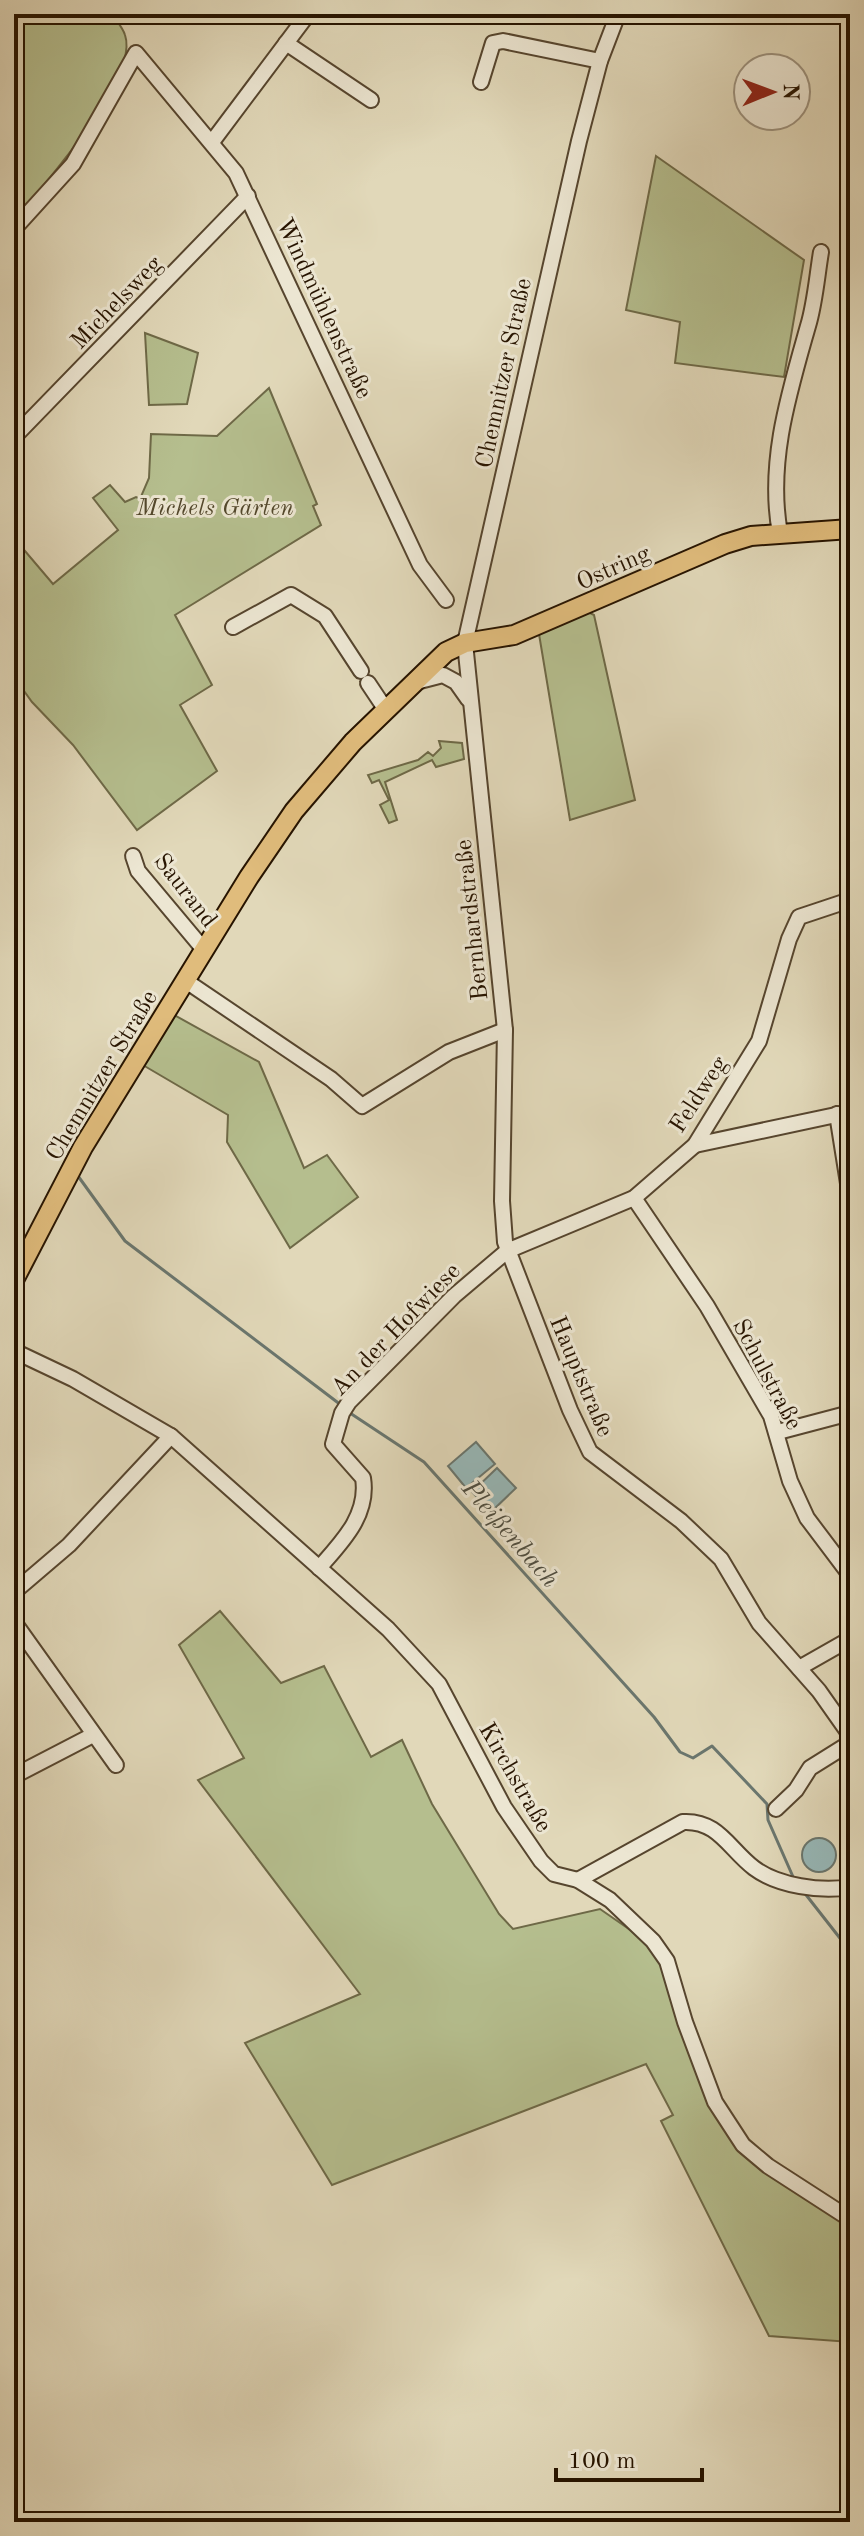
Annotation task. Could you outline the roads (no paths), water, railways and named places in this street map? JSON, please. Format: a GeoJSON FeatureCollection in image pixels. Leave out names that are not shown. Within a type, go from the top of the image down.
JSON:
{"type":"FeatureCollection","features":[{"type":"Feature","properties":{"kind":"main road","name":"Ostring"},"geometry":{"type":"LineString","coordinates":[[465,643],[514,635],[725,544],[780,533],[850,529]]}},
{"type":"Feature","properties":{"kind":"main road","name":"Chemnitzer Straße"},"geometry":{"type":"LineString","coordinates":[[14,1280],[83,1147],[294,811],[386,710],[446,652],[465,643]]}},
{"type":"Feature","properties":{"kind":"street"},"geometry":{"type":"LineString","coordinates":[[212,142],[308,14]]}},
{"type":"Feature","properties":{"kind":"street","name":"Chemnitzer Straße"},"geometry":{"type":"LineString","coordinates":[[465,643],[600,61],[618,14]]}},
{"type":"Feature","properties":{"kind":"street"},"geometry":{"type":"LineString","coordinates":[[481,82],[489,50],[493,43],[503,41],[600,61]]}},
{"type":"Feature","properties":{"kind":"street"},"geometry":{"type":"LineString","coordinates":[[286,43],[371,100]]}},
{"type":"Feature","properties":{"kind":"street","name":"Windmühlenstraße"},"geometry":{"type":"LineString","coordinates":[[14,229],[73,164],[136,53],[236,173],[420,565],[446,600]]}},
{"type":"Feature","properties":{"kind":"street","name":"Michelsweg"},"geometry":{"type":"LineString","coordinates":[[14,437],[248,196]]}},
{"type":"Feature","properties":{"kind":"street"},"geometry":{"type":"LineString","coordinates":[[780,533],[774,481],[796,358],[808,325],[821,252]]}},
{"type":"Feature","properties":{"kind":"street"},"geometry":{"type":"LineString","coordinates":[[233,627],[291,595],[325,616],[386,710]]}},
{"type":"Feature","properties":{"kind":"street","name":"Bernhardstraße"},"geometry":{"type":"LineString","coordinates":[[362,1106],[449,1052],[505,1030],[465,643]]}},
{"type":"Feature","properties":{"kind":"street"},"geometry":{"type":"LineString","coordinates":[[416,682],[443,675],[456,682],[469,699]]}},
{"type":"Feature","properties":{"kind":"street","name":"Saurand"},"geometry":{"type":"LineString","coordinates":[[133,856],[138,871],[205,951]]}},
{"type":"Feature","properties":{"kind":"street","name":"Feldweg"},"geometry":{"type":"LineString","coordinates":[[507,1251],[634,1198],[695,1145],[759,1041],[789,939],[799,917],[850,900]]}},
{"type":"Feature","properties":{"kind":"street","name":"Chemnitzer Straße"},"geometry":{"type":"LineString","coordinates":[[186,981],[331,1079],[362,1106]]}},
{"type":"Feature","properties":{"kind":"street","name":"Hauptstraße"},"geometry":{"type":"LineString","coordinates":[[505,1030],[502,1201],[507,1251],[590,1452],[706,1543],[729,1571],[759,1623],[799,1668],[850,1735]]}},
{"type":"Feature","properties":{"kind":"street"},"geometry":{"type":"LineString","coordinates":[[695,1145],[844,1113],[850,1196]]}},
{"type":"Feature","properties":{"kind":"street","name":"Schulstraße"},"geometry":{"type":"LineString","coordinates":[[634,1198],[707,1306],[778,1432],[790,1481],[807,1518],[850,1575]]}},
{"type":"Feature","properties":{"kind":"street","name":"An der Hofwiese"},"geometry":{"type":"LineString","coordinates":[[319,1568],[355,1524],[363,1498],[363,1478],[333,1444],[346,1408],[454,1296],[507,1251]]}},
{"type":"Feature","properties":{"kind":"street","name":"Kirchstraße"},"geometry":{"type":"LineString","coordinates":[[14,1351],[73,1379],[171,1436],[388,1629],[439,1684],[522,1836],[554,1874],[578,1880],[610,1900],[653,1941],[667,1961],[685,2022],[715,2102],[743,2145],[768,2166],[850,2219]]}},
{"type":"Feature","properties":{"kind":"street"},"geometry":{"type":"LineString","coordinates":[[778,1432],[850,1413]]}},
{"type":"Feature","properties":{"kind":"street"},"geometry":{"type":"LineString","coordinates":[[14,1592],[69,1545],[171,1436]]}},
{"type":"Feature","properties":{"kind":"street"},"geometry":{"type":"LineString","coordinates":[[14,1622],[20,1642],[116,1765]]}},
{"type":"Feature","properties":{"kind":"street"},"geometry":{"type":"LineString","coordinates":[[799,1668],[850,1639]]}},
{"type":"Feature","properties":{"kind":"street"},"geometry":{"type":"LineString","coordinates":[[14,1776],[93,1735]]}},
{"type":"Feature","properties":{"kind":"street"},"geometry":{"type":"LineString","coordinates":[[776,1809],[796,1790],[810,1768],[850,1743]]}},
{"type":"Feature","properties":{"kind":"street"},"geometry":{"type":"LineString","coordinates":[[578,1880],[683,1822],[696,1821],[718,1832],[755,1869],[786,1883],[850,1887]]}},
{"type":"Feature","properties":{"kind":"water"},"geometry":{"type":"Polygon","coordinates":[[[476,1442],[495,1464],[466,1488],[448,1466],[476,1442]]]}},
{"type":"Feature","properties":{"kind":"water"},"geometry":{"type":"Polygon","coordinates":[[[497,1468],[516,1488],[491,1512],[472,1492],[497,1468]]]}},
{"type":"Feature","properties":{"kind":"water"},"geometry":{"type":"Polygon","coordinates":[[[819,1838],[831,1843],[836,1855],[831,1867],[819,1872],[807,1867],[802,1855],[807,1843],[819,1838]]]}},
{"type":"Feature","properties":{"kind":"waterway","name":"Pleißenbach"},"geometry":{"type":"LineString","coordinates":[[14,999],[23,1068]]}},
{"type":"Feature","properties":{"kind":"waterway","name":"Pleißenbach"},"geometry":{"type":"LineString","coordinates":[[78,1176],[125,1241],[341,1405]]}},
{"type":"Feature","properties":{"kind":"waterway","name":"Pleißenbach"},"geometry":{"type":"LineString","coordinates":[[350,1413],[424,1462],[654,1717],[680,1752],[693,1758],[712,1746],[767,1804],[768,1820],[794,1879]]}},
{"type":"Feature","properties":{"kind":"waterway","name":"Pleißenbach"},"geometry":{"type":"LineString","coordinates":[[803,1891],[850,1951]]}},
{"type":"Feature","properties":{"kind":"park label","name":"Michels Gärten"},"geometry":{"type":"Point","coordinates":[215,507]}}]}
